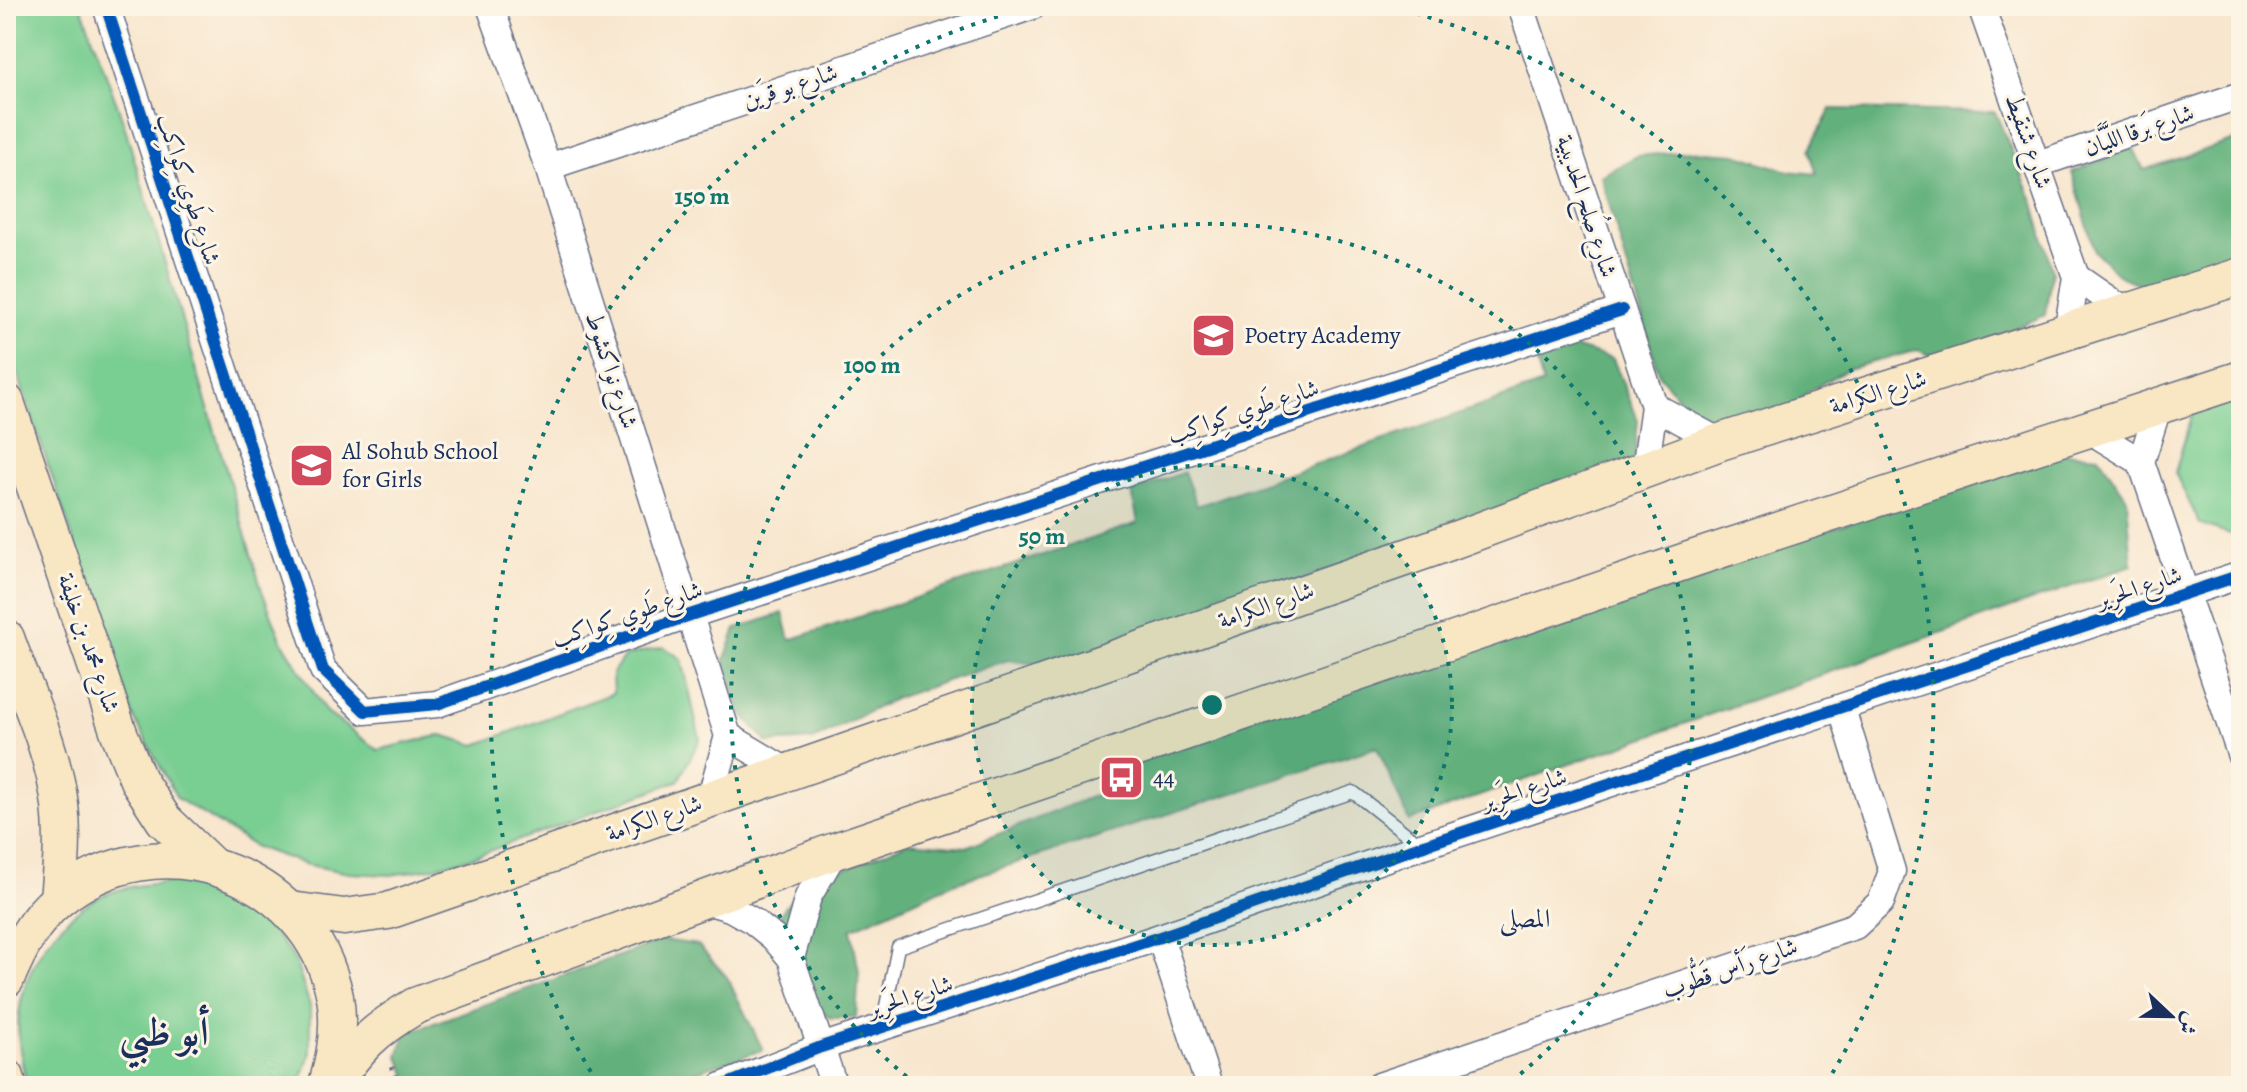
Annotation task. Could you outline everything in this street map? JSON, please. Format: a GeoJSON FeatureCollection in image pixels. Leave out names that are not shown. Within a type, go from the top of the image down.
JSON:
{"type":"FeatureCollection","features":[{"type":"Feature","properties":{"kind":"main road","name":"شارع الكرامة"},"geometry":{"type":"LineString","coordinates":[[290,910],[344,917],[388,911],[1433,548],[1720,442],[2241,276]]}},
{"type":"Feature","properties":{"kind":"main road"},"geometry":{"type":"LineString","coordinates":[[329,1086],[379,1027],[415,1006],[700,899],[1679,563],[2241,379]]}},
{"type":"Feature","properties":{"kind":"main road","name":"شارع محمد بن خليفة"},"geometry":{"type":"LineString","coordinates":[[6,402],[119,733],[138,780],[164,820],[209,863]]}},
{"type":"Feature","properties":{"kind":"main road"},"geometry":{"type":"LineString","coordinates":[[6,638],[48,755],[60,803],[62,852],[58,899]]}},
{"type":"Feature","properties":{"kind":"main road"},"geometry":{"type":"LineString","coordinates":[[6,979],[24,938],[58,899],[104,871],[156,859],[209,863],[253,881],[290,910],[319,950],[335,997],[337,1047],[329,1086]]}},
{"type":"Feature","properties":{"kind":"main road"},"geometry":{"type":"LineString","coordinates":[[6,1077],[8,1086]]}},
{"type":"Feature","properties":{"kind":"street","name":"شارع طَوِي كِواكِب"},"geometry":{"type":"LineString","coordinates":[[106,6],[323,670],[365,711],[437,704],[690,615],[1622,310]]}},
{"type":"Feature","properties":{"kind":"street","name":"شارع نواكشوط"},"geometry":{"type":"LineString","coordinates":[[490,6],[548,167],[728,736]]}},
{"type":"Feature","properties":{"kind":"street","name":"شارع بو قرَين"},"geometry":{"type":"LineString","coordinates":[[548,167],[1033,6]]}},
{"type":"Feature","properties":{"kind":"street","name":"شارع صُلح الحديبية"},"geometry":{"type":"LineString","coordinates":[[1521,6],[1654,406],[1645,470]]}},
{"type":"Feature","properties":{"kind":"street","name":"شارع شنقيط"},"geometry":{"type":"LineString","coordinates":[[1981,6],[2076,277],[2067,333]]}},
{"type":"Feature","properties":{"kind":"street","name":"شارع بَرقا اللَّيَّان"},"geometry":{"type":"LineString","coordinates":[[2038,164],[2241,95]]}},
{"type":"Feature","properties":{"kind":"street"},"geometry":{"type":"LineString","coordinates":[[2076,277],[2128,313]]}},
{"type":"Feature","properties":{"kind":"street"},"geometry":{"type":"LineString","coordinates":[[1654,406],[1720,442]]}},
{"type":"Feature","properties":{"kind":"street"},"geometry":{"type":"LineString","coordinates":[[2158,408],[2141,462],[2241,756]]}},
{"type":"Feature","properties":{"kind":"street"},"geometry":{"type":"LineString","coordinates":[[2089,430],[2141,462]]}},
{"type":"Feature","properties":{"kind":"street","name":"شارع الحَرِير"},"geometry":{"type":"LineString","coordinates":[[722,1086],[821,1047],[1160,937],[1421,846],[2241,575]]}},
{"type":"Feature","properties":{"kind":"street","name":"شارع رَأس قَطُّوب"},"geometry":{"type":"LineString","coordinates":[[1379,1086],[1855,926],[1881,902],[1892,871],[1842,709]]}},
{"type":"Feature","properties":{"kind":"street"},"geometry":{"type":"LineString","coordinates":[[710,799],[728,736],[788,772]]}},
{"type":"Feature","properties":{"kind":"street"},"geometry":{"type":"LineString","coordinates":[[791,958],[808,897],[835,851]]}},
{"type":"Feature","properties":{"kind":"street"},"geometry":{"type":"LineString","coordinates":[[700,899],[730,908],[753,921],[774,938],[791,958],[834,1086]]}},
{"type":"Feature","properties":{"kind":"street"},"geometry":{"type":"LineString","coordinates":[[1160,937],[1209,1086]]}},
{"type":"Feature","properties":{"kind":"lane"},"geometry":{"type":"LineString","coordinates":[[881,1029],[898,947],[1338,797],[1353,792],[1421,846]]}},
{"type":"Feature","properties":{"kind":"path"},"geometry":{"type":"LineString","coordinates":[[392,1067],[398,1086]]}},
{"type":"Feature","properties":{"kind":"green space"},"geometry":{"type":"Polygon","coordinates":[[[6,6],[81,6],[123,121],[262,591],[282,641],[326,712],[378,750],[442,735],[476,745],[613,693],[612,673],[625,656],[664,647],[682,659],[700,739],[678,781],[473,857],[391,875],[349,873],[304,864],[256,847],[177,798],[133,716],[6,340],[6,6]]]}},
{"type":"Feature","properties":{"kind":"green space"},"geometry":{"type":"Polygon","coordinates":[[[1831,109],[1995,112],[2034,203],[2052,271],[2045,315],[1942,360],[1918,350],[1847,369],[1808,392],[1793,408],[1715,427],[1693,413],[1659,375],[1601,176],[1637,156],[1690,151],[1736,154],[1787,171],[1817,174],[1809,150],[1831,109]]]}},
{"type":"Feature","properties":{"kind":"green space"},"geometry":{"type":"Polygon","coordinates":[[[2241,138],[2241,253],[2142,285],[2121,277],[2095,252],[2072,172],[2133,147],[2144,170],[2241,138]]]}},
{"type":"Feature","properties":{"kind":"green space"},"geometry":{"type":"Polygon","coordinates":[[[1567,345],[1613,359],[1638,420],[1634,465],[1048,666],[1008,660],[896,698],[813,740],[768,743],[741,712],[724,661],[736,629],[783,613],[790,640],[1138,523],[1132,492],[1184,472],[1197,506],[1543,384],[1534,353],[1567,345]]]}},
{"type":"Feature","properties":{"kind":"green space"},"geometry":{"type":"Polygon","coordinates":[[[2241,397],[2241,534],[2236,536],[2200,524],[2175,473],[2192,413],[2241,397]]]}},
{"type":"Feature","properties":{"kind":"green space"},"geometry":{"type":"Polygon","coordinates":[[[2063,453],[2099,456],[2127,498],[2132,565],[1409,821],[1377,747],[954,883],[851,929],[859,972],[856,1017],[832,1018],[800,1003],[779,945],[780,914],[802,886],[909,842],[966,847],[1103,792],[1141,753],[2063,453]]]}},
{"type":"Feature","properties":{"kind":"green space"},"geometry":{"type":"Polygon","coordinates":[[[178,882],[225,894],[266,921],[295,960],[310,1006],[310,1055],[299,1086],[29,1086],[20,1050],[20,1009],[31,970],[53,935],[84,906],[106,894],[142,885],[178,882]]]}},
{"type":"Feature","properties":{"kind":"green space"},"geometry":{"type":"Polygon","coordinates":[[[663,940],[698,945],[727,977],[763,1050],[650,1086],[411,1086],[398,1055],[406,1033],[663,940]]]}},
{"type":"Feature","properties":{"kind":"cycle path"},"geometry":{"type":"LineString","coordinates":[[106,6],[323,670],[365,711],[437,704],[690,615],[1622,310]]}},
{"type":"Feature","properties":{"kind":"cycle path"},"geometry":{"type":"LineString","coordinates":[[722,1086],[821,1047],[1160,937],[1421,846],[2241,575]]}},
{"type":"Feature","properties":{"kind":"place","name":"Poetry Academy"},"geometry":{"type":"Point","coordinates":[1213,335]}},
{"type":"Feature","properties":{"kind":"place","name":"Al Sohub School for Girls"},"geometry":{"type":"Point","coordinates":[311,465]}},
{"type":"Feature","properties":{"kind":"place","name":"44"},"geometry":{"type":"Point","coordinates":[1122,777]}},
{"type":"Feature","properties":{"kind":"district","name":"المصلى"},"geometry":{"type":"Point","coordinates":[1525,918]}},
{"type":"Feature","properties":{"kind":"district","name":"أبو ظبي"},"geometry":{"type":"Point","coordinates":[164,1031]}}]}
